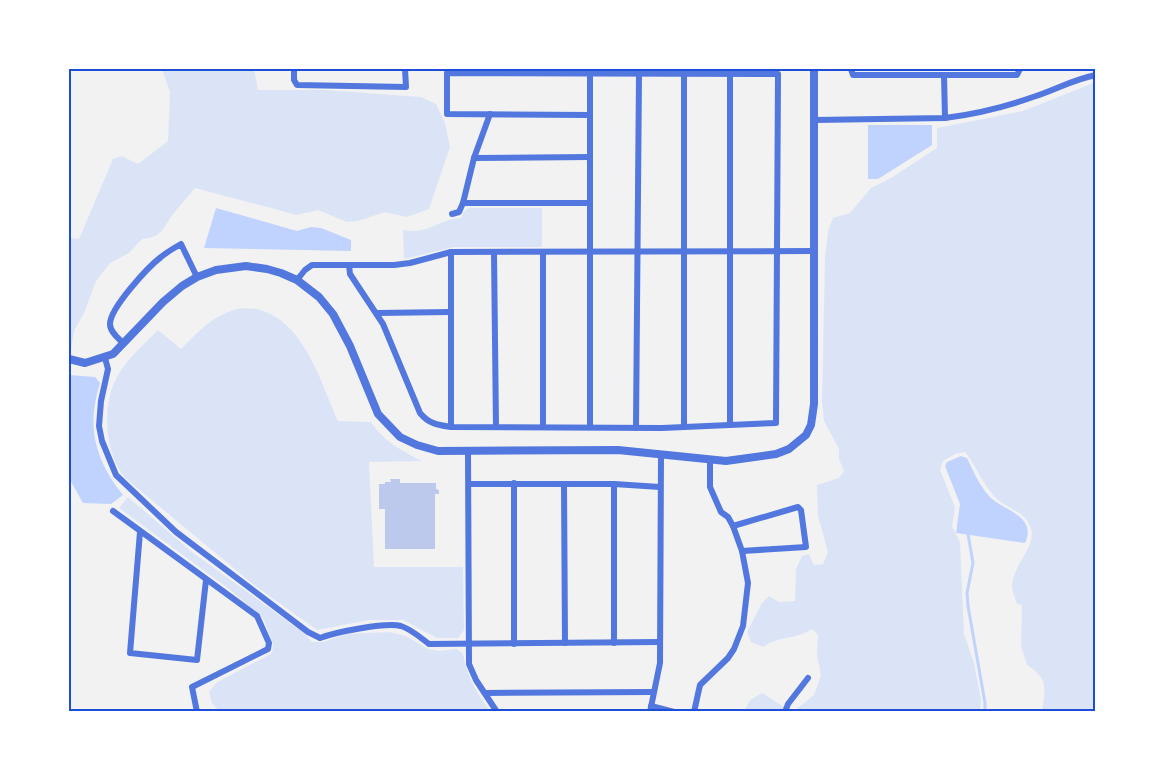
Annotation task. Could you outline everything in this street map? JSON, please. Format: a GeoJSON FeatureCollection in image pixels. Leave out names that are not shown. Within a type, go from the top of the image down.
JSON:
{"type":"FeatureCollection","features":[{"type":"Feature","properties":{"kind":"street"},"geometry":{"type":"LineString","coordinates":[[294,69],[294,80],[297,84],[406,87],[405,69]]}},
{"type":"Feature","properties":{"kind":"street"},"geometry":{"type":"LineString","coordinates":[[69,359],[85,363],[113,354],[163,302],[197,277],[232,267],[267,268],[297,280],[320,297],[333,314],[358,364],[378,414],[400,437],[417,445],[438,451],[468,452],[618,450],[710,461],[776,454],[789,449],[799,442],[811,425],[814,404],[814,69]]}},
{"type":"Feature","properties":{"kind":"street"},"geometry":{"type":"LineString","coordinates":[[851,69],[853,75],[1017,75],[1020,74],[1020,69]]}},
{"type":"Feature","properties":{"kind":"street"},"geometry":{"type":"LineString","coordinates":[[590,71],[590,427]]}},
{"type":"Feature","properties":{"kind":"street"},"geometry":{"type":"LineString","coordinates":[[349,265],[350,274],[383,324],[420,414],[426,421],[435,425],[636,428],[777,423],[778,74],[639,74],[590,71],[447,73],[447,114],[590,115]]}},
{"type":"Feature","properties":{"kind":"street"},"geometry":{"type":"LineString","coordinates":[[636,428],[639,74]]}},
{"type":"Feature","properties":{"kind":"street"},"geometry":{"type":"LineString","coordinates":[[684,74],[684,426]]}},
{"type":"Feature","properties":{"kind":"street"},"geometry":{"type":"LineString","coordinates":[[730,74],[730,425]]}},
{"type":"Feature","properties":{"kind":"street"},"geometry":{"type":"LineString","coordinates":[[944,75],[945,118]]}},
{"type":"Feature","properties":{"kind":"street"},"geometry":{"type":"LineString","coordinates":[[814,120],[967,116],[1034,97],[1079,79],[1096,75]]}},
{"type":"Feature","properties":{"kind":"street"},"geometry":{"type":"LineString","coordinates":[[452,214],[459,212],[463,204],[474,158],[490,114]]}},
{"type":"Feature","properties":{"kind":"street"},"geometry":{"type":"LineString","coordinates":[[474,158],[590,157]]}},
{"type":"Feature","properties":{"kind":"street"},"geometry":{"type":"LineString","coordinates":[[463,204],[590,203]]}},
{"type":"Feature","properties":{"kind":"street"},"geometry":{"type":"LineString","coordinates":[[123,343],[113,333],[110,326],[111,316],[143,273],[162,255],[181,244],[197,277]]}},
{"type":"Feature","properties":{"kind":"street"},"geometry":{"type":"LineString","coordinates":[[297,280],[312,265],[410,263],[451,252],[814,251]]}},
{"type":"Feature","properties":{"kind":"street"},"geometry":{"type":"LineString","coordinates":[[451,252],[451,427]]}},
{"type":"Feature","properties":{"kind":"street"},"geometry":{"type":"LineString","coordinates":[[494,252],[496,427]]}},
{"type":"Feature","properties":{"kind":"street"},"geometry":{"type":"LineString","coordinates":[[543,252],[543,427]]}},
{"type":"Feature","properties":{"kind":"street"},"geometry":{"type":"LineString","coordinates":[[377,313],[450,312]]}},
{"type":"Feature","properties":{"kind":"street"},"geometry":{"type":"LineString","coordinates":[[105,358],[108,369],[101,401],[99,426],[107,455],[116,475],[176,532],[308,632],[321,638],[333,633],[370,627],[400,626],[429,644],[660,642]]}},
{"type":"Feature","properties":{"kind":"street"},"geometry":{"type":"LineString","coordinates":[[468,452],[468,644],[470,664],[472,673],[497,712]]}},
{"type":"Feature","properties":{"kind":"street"},"geometry":{"type":"LineString","coordinates":[[661,455],[660,663],[651,709],[674,712]]}},
{"type":"Feature","properties":{"kind":"street"},"geometry":{"type":"LineString","coordinates":[[694,712],[700,685],[728,658],[743,626],[748,583],[742,551],[733,526],[722,512],[710,487],[710,461]]}},
{"type":"Feature","properties":{"kind":"street"},"geometry":{"type":"LineString","coordinates":[[469,483],[615,484],[660,487]]}},
{"type":"Feature","properties":{"kind":"street"},"geometry":{"type":"LineString","coordinates":[[513,483],[514,644]]}},
{"type":"Feature","properties":{"kind":"street"},"geometry":{"type":"LineString","coordinates":[[564,484],[565,643]]}},
{"type":"Feature","properties":{"kind":"street"},"geometry":{"type":"LineString","coordinates":[[614,643],[615,484]]}},
{"type":"Feature","properties":{"kind":"street"},"geometry":{"type":"LineString","coordinates":[[733,526],[798,507],[801,510],[806,547],[742,551]]}},
{"type":"Feature","properties":{"kind":"street"},"geometry":{"type":"LineString","coordinates":[[113,511],[257,616],[269,642],[268,649],[192,687],[197,712]]}},
{"type":"Feature","properties":{"kind":"street"},"geometry":{"type":"LineString","coordinates":[[140,532],[130,653],[197,660],[206,580]]}},
{"type":"Feature","properties":{"kind":"street"},"geometry":{"type":"LineString","coordinates":[[785,712],[788,704],[808,678]]}},
{"type":"Feature","properties":{"kind":"street"},"geometry":{"type":"LineString","coordinates":[[484,693],[653,692]]}},
{"type":"Feature","properties":{"kind":"shaded area"},"geometry":{"type":"Polygon","coordinates":[[[162,69],[254,69],[258,90],[326,90],[421,97],[436,104],[445,123],[450,147],[429,209],[407,217],[385,212],[358,221],[347,222],[318,210],[297,215],[195,188],[158,234],[142,239],[129,253],[110,263],[96,281],[84,313],[74,331],[69,364],[69,238],[79,239],[113,159],[122,156],[138,164],[168,141],[170,92],[162,69]]]}},
{"type":"Feature","properties":{"kind":"shaded area"},"geometry":{"type":"Polygon","coordinates":[[[1096,82],[1096,712],[1042,712],[1044,685],[1039,675],[1027,665],[1021,646],[1022,605],[1017,604],[1012,586],[1016,571],[1030,543],[1031,529],[1021,514],[992,494],[965,452],[955,454],[943,461],[940,470],[955,507],[952,526],[960,542],[964,634],[974,663],[981,700],[980,712],[793,712],[814,695],[821,675],[817,656],[818,635],[812,629],[763,647],[751,642],[747,632],[762,603],[769,596],[779,602],[795,601],[796,569],[802,556],[809,554],[814,565],[823,564],[828,552],[818,516],[817,485],[839,478],[844,471],[839,459],[839,449],[824,421],[822,402],[825,258],[828,231],[833,218],[850,213],[871,188],[891,178],[937,148],[937,128],[1023,111],[1096,82]]]}},
{"type":"Feature","properties":{"kind":"shaded area"},"geometry":{"type":"Polygon","coordinates":[[[469,208],[542,208],[542,247],[454,247],[404,259],[403,230],[427,229],[461,218],[463,212],[469,208]]]}},
{"type":"Feature","properties":{"kind":"shaded area"},"geometry":{"type":"Polygon","coordinates":[[[242,308],[260,310],[276,317],[289,327],[310,356],[338,421],[371,422],[387,440],[422,461],[369,462],[374,567],[463,567],[464,630],[458,638],[437,638],[403,620],[369,620],[317,630],[254,585],[124,477],[110,447],[107,426],[110,394],[122,368],[158,330],[181,349],[215,318],[242,308]]]}},
{"type":"Feature","properties":{"kind":"shaded area"},"geometry":{"type":"Polygon","coordinates":[[[128,497],[192,552],[304,633],[312,642],[323,642],[347,634],[389,632],[406,636],[428,649],[439,651],[457,649],[463,654],[473,685],[491,712],[220,712],[212,703],[209,692],[216,683],[272,653],[273,644],[263,618],[229,589],[119,508],[128,497]]]}},
{"type":"Feature","properties":{"kind":"shaded area"},"geometry":{"type":"Polygon","coordinates":[[[762,693],[792,712],[744,712],[750,700],[762,693]]]}},
{"type":"Feature","properties":{"kind":"water"},"geometry":{"type":"Polygon","coordinates":[[[868,125],[932,125],[932,145],[878,179],[868,179],[868,125]]]}},
{"type":"Feature","properties":{"kind":"water"},"geometry":{"type":"Polygon","coordinates":[[[216,208],[297,231],[311,227],[321,228],[351,240],[351,251],[204,248],[216,208]]]}},
{"type":"Feature","properties":{"kind":"water"},"geometry":{"type":"Polygon","coordinates":[[[69,375],[95,377],[100,383],[94,414],[96,442],[106,469],[123,495],[111,504],[83,503],[69,478],[69,375]]]}},
{"type":"Feature","properties":{"kind":"water"},"geometry":{"type":"Polygon","coordinates":[[[961,456],[967,458],[989,496],[1016,514],[1027,526],[1028,534],[1025,543],[956,533],[960,504],[945,466],[947,462],[961,456]]]}},
{"type":"Feature","properties":{"kind":"building"},"geometry":{"type":"Polygon","coordinates":[[[390,479],[400,479],[400,483],[436,483],[439,494],[435,494],[435,549],[385,549],[385,509],[379,509],[379,484],[391,482],[390,479]]]}},
{"type":"Feature","properties":{"kind":"waterway"},"geometry":{"type":"LineString","coordinates":[[968,534],[973,563],[967,593],[968,606],[985,712]]}}]}
